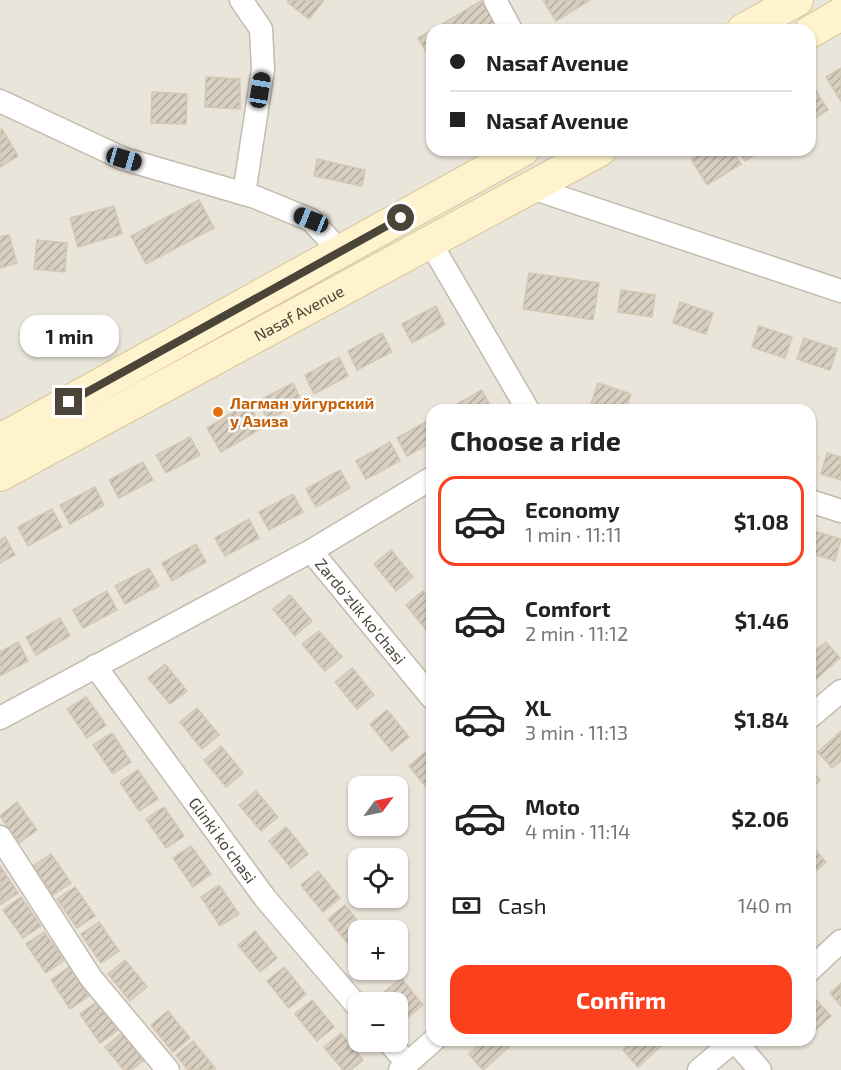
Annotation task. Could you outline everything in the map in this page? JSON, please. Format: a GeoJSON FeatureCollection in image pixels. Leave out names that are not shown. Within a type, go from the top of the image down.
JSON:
{"type":"FeatureCollection","features":[{"type":"Feature","properties":{"kind":"main road"},"geometry":{"type":"LineString","coordinates":[[754,24],[796,0]]}},
{"type":"Feature","properties":{"kind":"main road"},"geometry":{"type":"LineString","coordinates":[[816,29],[841,14]]}},
{"type":"Feature","properties":{"kind":"main road","name":"Nasaf Avenue"},"geometry":{"type":"LineString","coordinates":[[0,440],[512,156]]}},
{"type":"Feature","properties":{"kind":"main road","name":"Nasaf Avenue"},"geometry":{"type":"LineString","coordinates":[[0,475],[589,156]]}},
{"type":"Feature","properties":{"kind":"street"},"geometry":{"type":"LineString","coordinates":[[241,0],[261,29],[263,69],[244,194]]}},
{"type":"Feature","properties":{"kind":"street"},"geometry":{"type":"LineString","coordinates":[[495,0],[508,24]]}},
{"type":"Feature","properties":{"kind":"street"},"geometry":{"type":"LineString","coordinates":[[0,101],[124,159],[244,194],[311,220],[340,251]]}},
{"type":"Feature","properties":{"kind":"street"},"geometry":{"type":"LineString","coordinates":[[532,188],[841,291]]}},
{"type":"Feature","properties":{"kind":"street"},"geometry":{"type":"LineString","coordinates":[[430,242],[524,404]]}},
{"type":"Feature","properties":{"kind":"street"},"geometry":{"type":"LineString","coordinates":[[0,718],[311,551],[426,482]]}},
{"type":"Feature","properties":{"kind":"street"},"geometry":{"type":"LineString","coordinates":[[816,503],[841,511]]}},
{"type":"Feature","properties":{"kind":"street","name":"Zardo'zlik ko'chasi"},"geometry":{"type":"LineString","coordinates":[[311,551],[426,691]]}},
{"type":"Feature","properties":{"kind":"street","name":"Glinki ko'chasi"},"geometry":{"type":"LineString","coordinates":[[95,666],[265,898],[348,995]]}},
{"type":"Feature","properties":{"kind":"street"},"geometry":{"type":"LineString","coordinates":[[816,712],[841,690]]}},
{"type":"Feature","properties":{"kind":"street"},"geometry":{"type":"LineString","coordinates":[[0,837],[91,978],[168,1070]]}},
{"type":"Feature","properties":{"kind":"street"},"geometry":{"type":"LineString","coordinates":[[816,964],[841,941]]}},
{"type":"Feature","properties":{"kind":"street"},"geometry":{"type":"LineString","coordinates":[[394,1052],[403,1067],[428,1046]]}},
{"type":"Feature","properties":{"kind":"street"},"geometry":{"type":"LineString","coordinates":[[699,1070],[727,1046]]}},
{"type":"Feature","properties":{"kind":"street"},"geometry":{"type":"LineString","coordinates":[[739,1046],[760,1070]]}},
{"type":"Feature","properties":{"kind":"shaded area"},"geometry":{"type":"Polygon","coordinates":[[[0,0],[841,0],[841,1070],[0,1070],[0,0]]]}},
{"type":"Feature","properties":{"kind":"building"},"geometry":{"type":"Polygon","coordinates":[[[289,0],[324,0],[309,19],[287,2],[289,0]]]}},
{"type":"Feature","properties":{"kind":"building"},"geometry":{"type":"Polygon","coordinates":[[[543,0],[590,0],[556,21],[543,0]]]}},
{"type":"Feature","properties":{"kind":"building"},"geometry":{"type":"Polygon","coordinates":[[[481,1],[495,23],[493,24],[442,24],[481,1]]]}},
{"type":"Feature","properties":{"kind":"building"},"geometry":{"type":"Polygon","coordinates":[[[426,33],[426,51],[418,38],[426,33]]]}},
{"type":"Feature","properties":{"kind":"building"},"geometry":{"type":"Polygon","coordinates":[[[841,68],[841,101],[826,77],[841,68]]]}},
{"type":"Feature","properties":{"kind":"building"},"geometry":{"type":"Polygon","coordinates":[[[206,77],[240,79],[240,109],[205,107],[206,77]]]}},
{"type":"Feature","properties":{"kind":"building"},"geometry":{"type":"Polygon","coordinates":[[[816,90],[828,110],[816,117],[816,90]]]}},
{"type":"Feature","properties":{"kind":"building"},"geometry":{"type":"Polygon","coordinates":[[[152,92],[187,94],[186,124],[151,123],[152,92]]]}},
{"type":"Feature","properties":{"kind":"building"},"geometry":{"type":"Polygon","coordinates":[[[2,129],[18,156],[0,167],[0,130],[2,129]]]}},
{"type":"Feature","properties":{"kind":"building"},"geometry":{"type":"Polygon","coordinates":[[[696,156],[736,156],[741,164],[707,185],[691,159],[696,156]]]}},
{"type":"Feature","properties":{"kind":"building"},"geometry":{"type":"Polygon","coordinates":[[[742,156],[753,156],[745,161],[742,156]]]}},
{"type":"Feature","properties":{"kind":"building"},"geometry":{"type":"Polygon","coordinates":[[[317,159],[365,170],[362,186],[314,176],[317,159]]]}},
{"type":"Feature","properties":{"kind":"building"},"geometry":{"type":"Polygon","coordinates":[[[199,200],[214,228],[146,264],[131,236],[199,200]]]}},
{"type":"Feature","properties":{"kind":"building"},"geometry":{"type":"Polygon","coordinates":[[[114,206],[122,234],[78,247],[70,218],[114,206]]]}},
{"type":"Feature","properties":{"kind":"building"},"geometry":{"type":"Polygon","coordinates":[[[9,235],[17,263],[0,268],[0,237],[9,235]]]}},
{"type":"Feature","properties":{"kind":"building"},"geometry":{"type":"Polygon","coordinates":[[[37,240],[67,243],[65,272],[34,269],[37,240]]]}},
{"type":"Feature","properties":{"kind":"building"},"geometry":{"type":"Polygon","coordinates":[[[529,273],[599,283],[593,320],[523,309],[529,273]]]}},
{"type":"Feature","properties":{"kind":"building"},"geometry":{"type":"Polygon","coordinates":[[[621,290],[655,295],[652,317],[618,312],[621,290]]]}},
{"type":"Feature","properties":{"kind":"building"},"geometry":{"type":"Polygon","coordinates":[[[680,302],[713,313],[706,334],[673,323],[680,302]]]}},
{"type":"Feature","properties":{"kind":"building"},"geometry":{"type":"Polygon","coordinates":[[[436,306],[445,325],[412,343],[402,324],[436,306]]]}},
{"type":"Feature","properties":{"kind":"building"},"geometry":{"type":"Polygon","coordinates":[[[759,326],[792,337],[785,358],[752,347],[759,326]]]}},
{"type":"Feature","properties":{"kind":"building"},"geometry":{"type":"Polygon","coordinates":[[[382,333],[392,352],[357,370],[348,351],[382,333]]]}},
{"type":"Feature","properties":{"kind":"building"},"geometry":{"type":"Polygon","coordinates":[[[804,338],[837,349],[830,370],[797,359],[804,338]]]}},
{"type":"Feature","properties":{"kind":"building"},"geometry":{"type":"Polygon","coordinates":[[[339,357],[348,376],[314,394],[305,375],[339,357]]]}},
{"type":"Feature","properties":{"kind":"building"},"geometry":{"type":"Polygon","coordinates":[[[293,383],[302,402],[268,420],[258,401],[293,383]]]}},
{"type":"Feature","properties":{"kind":"building"},"geometry":{"type":"Polygon","coordinates":[[[598,383],[631,394],[628,404],[591,404],[598,383]]]}},
{"type":"Feature","properties":{"kind":"building"},"geometry":{"type":"Polygon","coordinates":[[[482,390],[489,404],[457,404],[482,390]]]}},
{"type":"Feature","properties":{"kind":"building"},"geometry":{"type":"Polygon","coordinates":[[[248,403],[262,428],[221,452],[207,428],[248,403]]]}},
{"type":"Feature","properties":{"kind":"building"},"geometry":{"type":"Polygon","coordinates":[[[426,422],[426,445],[407,456],[397,438],[426,422]]]}},
{"type":"Feature","properties":{"kind":"building"},"geometry":{"type":"Polygon","coordinates":[[[190,437],[200,455],[166,473],[156,455],[190,437]]]}},
{"type":"Feature","properties":{"kind":"building"},"geometry":{"type":"Polygon","coordinates":[[[390,442],[400,461],[366,479],[356,461],[390,442]]]}},
{"type":"Feature","properties":{"kind":"building"},"geometry":{"type":"Polygon","coordinates":[[[827,453],[841,457],[841,480],[821,474],[827,453]]]}},
{"type":"Feature","properties":{"kind":"building"},"geometry":{"type":"Polygon","coordinates":[[[143,462],[153,480],[119,498],[109,480],[143,462]]]}},
{"type":"Feature","properties":{"kind":"building"},"geometry":{"type":"Polygon","coordinates":[[[340,470],[350,488],[316,507],[306,489],[340,470]]]}},
{"type":"Feature","properties":{"kind":"building"},"geometry":{"type":"Polygon","coordinates":[[[95,487],[104,505],[70,524],[60,505],[95,487]]]}},
{"type":"Feature","properties":{"kind":"building"},"geometry":{"type":"Polygon","coordinates":[[[293,494],[303,512],[269,530],[259,512],[293,494]]]}},
{"type":"Feature","properties":{"kind":"building"},"geometry":{"type":"Polygon","coordinates":[[[52,509],[62,527],[28,546],[18,527],[52,509]]]}},
{"type":"Feature","properties":{"kind":"building"},"geometry":{"type":"Polygon","coordinates":[[[249,519],[259,538],[225,556],[215,538],[249,519]]]}},
{"type":"Feature","properties":{"kind":"building"},"geometry":{"type":"Polygon","coordinates":[[[816,532],[841,539],[835,561],[816,555],[816,532]]]}},
{"type":"Feature","properties":{"kind":"building"},"geometry":{"type":"Polygon","coordinates":[[[5,537],[15,555],[0,563],[0,540],[5,537]]]}},
{"type":"Feature","properties":{"kind":"building"},"geometry":{"type":"Polygon","coordinates":[[[196,544],[206,562],[172,581],[162,563],[196,544]]]}},
{"type":"Feature","properties":{"kind":"building"},"geometry":{"type":"Polygon","coordinates":[[[391,550],[413,577],[396,591],[374,564],[391,550]]]}},
{"type":"Feature","properties":{"kind":"building"},"geometry":{"type":"Polygon","coordinates":[[[149,568],[159,586],[125,604],[115,586],[149,568]]]}},
{"type":"Feature","properties":{"kind":"building"},"geometry":{"type":"Polygon","coordinates":[[[107,591],[117,610],[83,628],[73,610],[107,591]]]}},
{"type":"Feature","properties":{"kind":"building"},"geometry":{"type":"Polygon","coordinates":[[[423,591],[426,595],[426,630],[406,605],[423,591]]]}},
{"type":"Feature","properties":{"kind":"building"},"geometry":{"type":"Polygon","coordinates":[[[290,595],[312,621],[295,636],[273,609],[290,595]]]}},
{"type":"Feature","properties":{"kind":"building"},"geometry":{"type":"Polygon","coordinates":[[[60,618],[70,636],[36,655],[26,637],[60,618]]]}},
{"type":"Feature","properties":{"kind":"building"},"geometry":{"type":"Polygon","coordinates":[[[319,631],[342,657],[325,671],[302,644],[319,631]]]}},
{"type":"Feature","properties":{"kind":"building"},"geometry":{"type":"Polygon","coordinates":[[[18,642],[28,661],[0,676],[0,652],[18,642]]]}},
{"type":"Feature","properties":{"kind":"building"},"geometry":{"type":"Polygon","coordinates":[[[826,642],[840,658],[816,679],[816,650],[826,642]]]}},
{"type":"Feature","properties":{"kind":"building"},"geometry":{"type":"Polygon","coordinates":[[[165,664],[187,691],[170,704],[148,678],[165,664]]]}},
{"type":"Feature","properties":{"kind":"building"},"geometry":{"type":"Polygon","coordinates":[[[352,668],[374,695],[357,709],[335,682],[352,668]]]}},
{"type":"Feature","properties":{"kind":"building"},"geometry":{"type":"Polygon","coordinates":[[[86,697],[106,725],[87,738],[67,709],[86,697]]]}},
{"type":"Feature","properties":{"kind":"building"},"geometry":{"type":"Polygon","coordinates":[[[197,708],[219,735],[202,749],[180,722],[197,708]]]}},
{"type":"Feature","properties":{"kind":"building"},"geometry":{"type":"Polygon","coordinates":[[[387,710],[409,737],[392,751],[370,724],[387,710]]]}},
{"type":"Feature","properties":{"kind":"building"},"geometry":{"type":"Polygon","coordinates":[[[841,731],[841,761],[832,768],[818,752],[841,731]]]}},
{"type":"Feature","properties":{"kind":"building"},"geometry":{"type":"Polygon","coordinates":[[[112,733],[131,762],[113,774],[93,745],[112,733]]]}},
{"type":"Feature","properties":{"kind":"building"},"geometry":{"type":"Polygon","coordinates":[[[221,746],[243,773],[226,787],[204,760],[221,746]]]}},
{"type":"Feature","properties":{"kind":"building"},"geometry":{"type":"Polygon","coordinates":[[[426,753],[426,787],[409,766],[426,753]]]}},
{"type":"Feature","properties":{"kind":"building"},"geometry":{"type":"Polygon","coordinates":[[[138,770],[158,799],[139,811],[120,782],[138,770]]]}},
{"type":"Feature","properties":{"kind":"building"},"geometry":{"type":"Polygon","coordinates":[[[256,791],[278,817],[261,831],[239,805],[256,791]]]}},
{"type":"Feature","properties":{"kind":"building"},"geometry":{"type":"Polygon","coordinates":[[[17,802],[37,830],[19,843],[0,816],[17,802]]]}},
{"type":"Feature","properties":{"kind":"building"},"geometry":{"type":"Polygon","coordinates":[[[164,807],[184,836],[166,848],[146,819],[164,807]]]}},
{"type":"Feature","properties":{"kind":"building"},"geometry":{"type":"Polygon","coordinates":[[[286,827],[308,854],[291,868],[269,841],[286,827]]]}},
{"type":"Feature","properties":{"kind":"building"},"geometry":{"type":"Polygon","coordinates":[[[191,846],[211,874],[193,887],[173,858],[191,846]]]}},
{"type":"Feature","properties":{"kind":"building"},"geometry":{"type":"Polygon","coordinates":[[[816,851],[826,862],[816,871],[816,851]]]}},
{"type":"Feature","properties":{"kind":"building"},"geometry":{"type":"Polygon","coordinates":[[[51,854],[71,883],[53,895],[33,866],[51,854]]]}},
{"type":"Feature","properties":{"kind":"building"},"geometry":{"type":"Polygon","coordinates":[[[0,866],[18,893],[0,905],[0,866]]]}},
{"type":"Feature","properties":{"kind":"building"},"geometry":{"type":"Polygon","coordinates":[[[318,871],[340,898],[323,912],[301,885],[318,871]]]}},
{"type":"Feature","properties":{"kind":"building"},"geometry":{"type":"Polygon","coordinates":[[[219,885],[239,914],[220,926],[201,897],[219,885]]]}},
{"type":"Feature","properties":{"kind":"building"},"geometry":{"type":"Polygon","coordinates":[[[75,887],[95,916],[77,928],[57,899],[75,887]]]}},
{"type":"Feature","properties":{"kind":"building"},"geometry":{"type":"Polygon","coordinates":[[[21,897],[41,926],[23,938],[3,910],[21,897]]]}},
{"type":"Feature","properties":{"kind":"building"},"geometry":{"type":"Polygon","coordinates":[[[345,905],[357,920],[348,920],[348,944],[328,919],[345,905]]]}},
{"type":"Feature","properties":{"kind":"building"},"geometry":{"type":"Polygon","coordinates":[[[99,922],[119,951],[101,963],[81,934],[99,922]]]}},
{"type":"Feature","properties":{"kind":"building"},"geometry":{"type":"Polygon","coordinates":[[[255,931],[277,958],[260,972],[238,945],[255,931]]]}},
{"type":"Feature","properties":{"kind":"building"},"geometry":{"type":"Polygon","coordinates":[[[44,932],[64,960],[46,973],[26,944],[44,932]]]}},
{"type":"Feature","properties":{"kind":"building"},"geometry":{"type":"Polygon","coordinates":[[[125,960],[147,987],[130,1001],[108,974],[125,960]]]}},
{"type":"Feature","properties":{"kind":"building"},"geometry":{"type":"Polygon","coordinates":[[[69,967],[89,996],[70,1009],[51,980],[69,967]]]}},
{"type":"Feature","properties":{"kind":"building"},"geometry":{"type":"Polygon","coordinates":[[[284,967],[306,994],[289,1008],[267,981],[284,967]]]}},
{"type":"Feature","properties":{"kind":"building"},"geometry":{"type":"Polygon","coordinates":[[[399,980],[403,980],[423,1005],[408,1017],[408,992],[384,992],[399,980]]]}},
{"type":"Feature","properties":{"kind":"building"},"geometry":{"type":"Polygon","coordinates":[[[841,983],[841,1006],[830,993],[841,983]]]}},
{"type":"Feature","properties":{"kind":"building"},"geometry":{"type":"Polygon","coordinates":[[[312,1000],[334,1027],[317,1041],[295,1014],[312,1000]]]}},
{"type":"Feature","properties":{"kind":"building"},"geometry":{"type":"Polygon","coordinates":[[[816,1000],[831,1016],[816,1030],[816,1000]]]}},
{"type":"Feature","properties":{"kind":"building"},"geometry":{"type":"Polygon","coordinates":[[[98,1001],[118,1030],[100,1043],[80,1014],[98,1001]]]}},
{"type":"Feature","properties":{"kind":"building"},"geometry":{"type":"Polygon","coordinates":[[[168,1011],[190,1038],[173,1052],[151,1025],[168,1011]]]}},
{"type":"Feature","properties":{"kind":"building"},"geometry":{"type":"Polygon","coordinates":[[[122,1033],[144,1060],[131,1070],[124,1070],[105,1047],[122,1033]]]}},
{"type":"Feature","properties":{"kind":"building"},"geometry":{"type":"Polygon","coordinates":[[[341,1033],[348,1042],[348,1052],[356,1052],[363,1060],[351,1070],[343,1070],[324,1047],[341,1033]]]}},
{"type":"Feature","properties":{"kind":"building"},"geometry":{"type":"Polygon","coordinates":[[[193,1041],[215,1068],[213,1070],[188,1070],[176,1055],[193,1041]]]}},
{"type":"Feature","properties":{"kind":"building"},"geometry":{"type":"Polygon","coordinates":[[[478,1046],[509,1047],[483,1070],[469,1054],[478,1046]]]}},
{"type":"Feature","properties":{"kind":"building"},"geometry":{"type":"Polygon","coordinates":[[[628,1046],[661,1046],[638,1067],[623,1050],[628,1046]]]}},
{"type":"Feature","properties":{"kind":"place","name":"Лагман уйгурский у Азиза"},"geometry":{"type":"Point","coordinates":[218,412]}},
{"type":"Feature","properties":{"kind":"route"},"geometry":{"type":"LineString","coordinates":[[69,402],[249,300],[401,218]]}}]}
